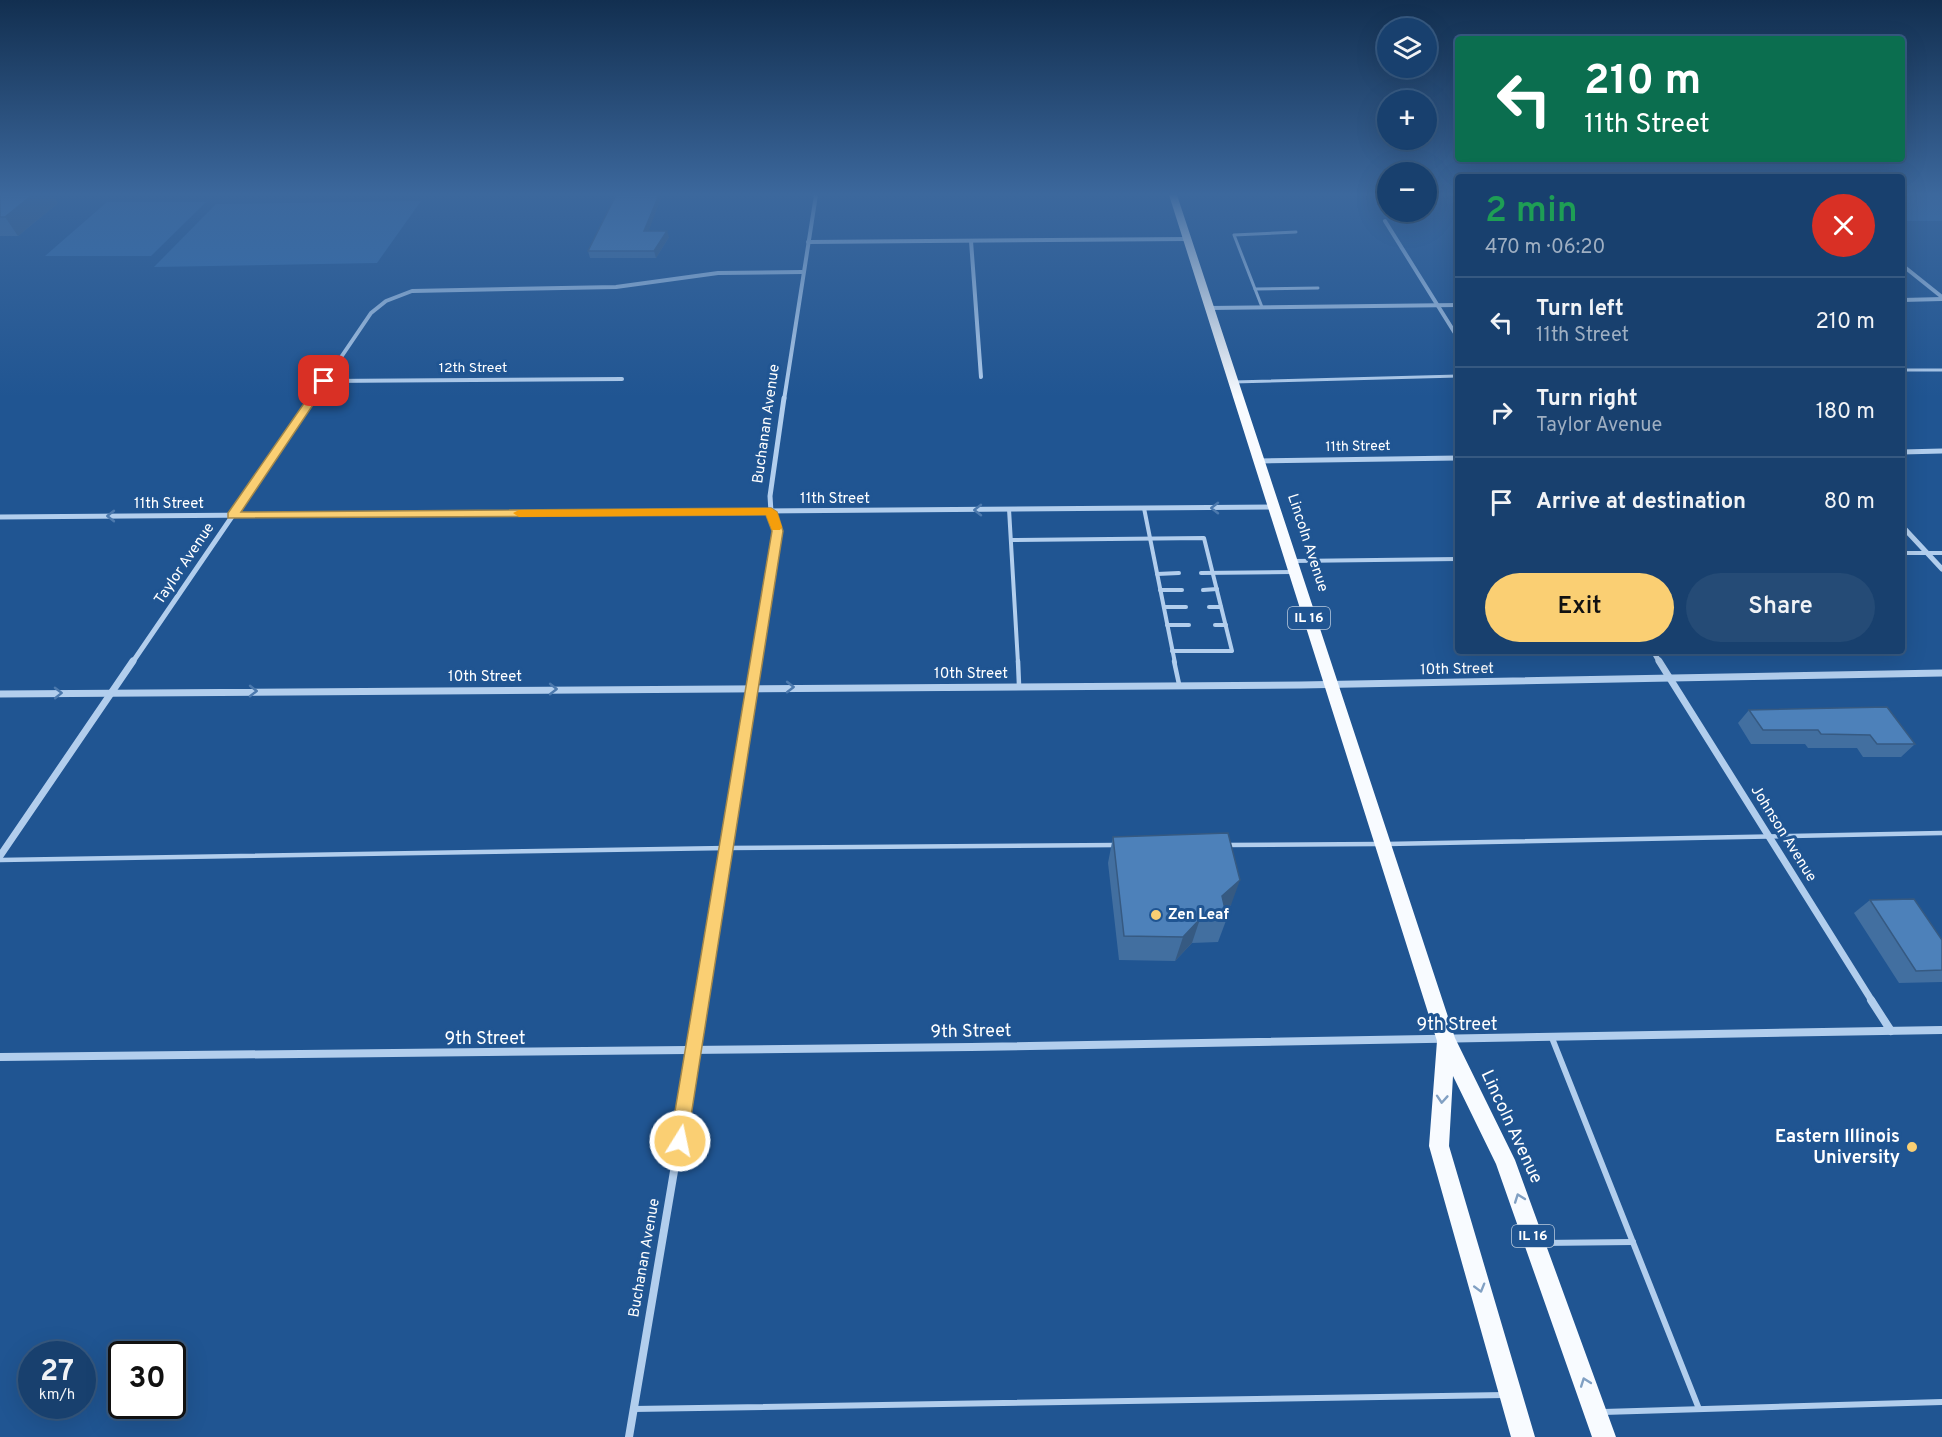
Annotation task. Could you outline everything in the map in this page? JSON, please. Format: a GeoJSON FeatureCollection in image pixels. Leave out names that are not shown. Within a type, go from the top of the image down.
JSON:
{"type":"FeatureCollection","features":[{"type":"Feature","properties":{"kind":"main road","name":"Lincoln Avenue"},"geometry":{"type":"LineString","coordinates":[[1194,262],[1446,1041],[1505,1160],[1604,1437]]}},
{"type":"Feature","properties":{"kind":"main road","name":"Lincoln Avenue"},"geometry":{"type":"LineString","coordinates":[[1446,1041],[1439,1146],[1523,1437]]}},
{"type":"Feature","properties":{"kind":"street","name":"Buchanan Avenue"},"geometry":{"type":"LineString","coordinates":[[628,1437],[695,1052],[754,687],[777,531],[771,512],[770,496],[804,262]]}},
{"type":"Feature","properties":{"kind":"street"},"geometry":{"type":"LineString","coordinates":[[973,262],[981,377]]}},
{"type":"Feature","properties":{"kind":"street"},"geometry":{"type":"LineString","coordinates":[[1411,262],[1455,333]]}},
{"type":"Feature","properties":{"kind":"street"},"geometry":{"type":"LineString","coordinates":[[1905,267],[1942,298]]}},
{"type":"Feature","properties":{"kind":"street","name":"Taylor Avenue"},"geometry":{"type":"LineString","coordinates":[[0,856],[371,313],[398,294],[412,291],[616,287],[718,273],[802,272]]}},
{"type":"Feature","properties":{"kind":"street"},"geometry":{"type":"LineString","coordinates":[[1905,300],[1942,298]]}},
{"type":"Feature","properties":{"kind":"street"},"geometry":{"type":"LineString","coordinates":[[1209,308],[1455,305]]}},
{"type":"Feature","properties":{"kind":"street","name":"12th Street"},"geometry":{"type":"LineString","coordinates":[[324,381],[622,379]]}},
{"type":"Feature","properties":{"kind":"street"},"geometry":{"type":"LineString","coordinates":[[1905,452],[1942,451]]}},
{"type":"Feature","properties":{"kind":"street","name":"11th Street"},"geometry":{"type":"LineString","coordinates":[[1258,461],[1455,458]]}},
{"type":"Feature","properties":{"kind":"street","name":"11th Street"},"geometry":{"type":"LineString","coordinates":[[0,517],[1274,507]]}},
{"type":"Feature","properties":{"kind":"street"},"geometry":{"type":"LineString","coordinates":[[1905,529],[1942,569]]}},
{"type":"Feature","properties":{"kind":"street","name":"Johnson Avenue"},"geometry":{"type":"LineString","coordinates":[[1655,654],[1890,1031]]}},
{"type":"Feature","properties":{"kind":"street","name":"10th Street"},"geometry":{"type":"LineString","coordinates":[[0,694],[1330,684],[1942,673]]}},
{"type":"Feature","properties":{"kind":"street","name":"9th Street"},"geometry":{"type":"LineString","coordinates":[[0,1057],[695,1052],[1446,1041],[1942,1030]]}},
{"type":"Feature","properties":{"kind":"lane"},"geometry":{"type":"LineString","coordinates":[[1245,262],[1262,307]]}},
{"type":"Feature","properties":{"kind":"lane"},"geometry":{"type":"LineString","coordinates":[[1255,289],[1318,288]]}},
{"type":"Feature","properties":{"kind":"lane"},"geometry":{"type":"LineString","coordinates":[[1905,370],[1942,370]]}},
{"type":"Feature","properties":{"kind":"lane"},"geometry":{"type":"LineString","coordinates":[[1233,382],[1455,376]]}},
{"type":"Feature","properties":{"kind":"lane"},"geometry":{"type":"LineString","coordinates":[[1144,508],[1179,684]]}},
{"type":"Feature","properties":{"kind":"lane"},"geometry":{"type":"LineString","coordinates":[[1010,509],[1020,685]]}},
{"type":"Feature","properties":{"kind":"lane"},"geometry":{"type":"LineString","coordinates":[[1012,540],[1204,538],[1232,651],[1172,651]]}},
{"type":"Feature","properties":{"kind":"lane"},"geometry":{"type":"LineString","coordinates":[[1905,553],[1942,553]]}},
{"type":"Feature","properties":{"kind":"lane"},"geometry":{"type":"LineString","coordinates":[[1201,573],[1455,559]]}},
{"type":"Feature","properties":{"kind":"lane"},"geometry":{"type":"LineString","coordinates":[[1157,574],[1179,573]]}},
{"type":"Feature","properties":{"kind":"lane"},"geometry":{"type":"LineString","coordinates":[[1160,591],[1182,590]]}},
{"type":"Feature","properties":{"kind":"lane"},"geometry":{"type":"LineString","coordinates":[[1203,590],[1217,590]]}},
{"type":"Feature","properties":{"kind":"lane"},"geometry":{"type":"LineString","coordinates":[[1164,607],[1186,607]]}},
{"type":"Feature","properties":{"kind":"lane"},"geometry":{"type":"LineString","coordinates":[[1209,607],[1221,607]]}},
{"type":"Feature","properties":{"kind":"lane"},"geometry":{"type":"LineString","coordinates":[[1167,625],[1189,625]]}},
{"type":"Feature","properties":{"kind":"lane"},"geometry":{"type":"LineString","coordinates":[[1215,625],[1226,625]]}},
{"type":"Feature","properties":{"kind":"lane"},"geometry":{"type":"LineString","coordinates":[[1215,845],[1382,844],[1942,832]]}},
{"type":"Feature","properties":{"kind":"lane"},"geometry":{"type":"LineString","coordinates":[[0,860],[727,848],[1120,845]]}},
{"type":"Feature","properties":{"kind":"lane"},"geometry":{"type":"LineString","coordinates":[[1551,1038],[1699,1409]]}},
{"type":"Feature","properties":{"kind":"lane"},"geometry":{"type":"LineString","coordinates":[[1535,1244],[1633,1242]]}},
{"type":"Feature","properties":{"kind":"lane"},"geometry":{"type":"LineString","coordinates":[[633,1409],[1511,1395]]}},
{"type":"Feature","properties":{"kind":"lane"},"geometry":{"type":"LineString","coordinates":[[1596,1413],[1942,1402]]}},
{"type":"Feature","properties":{"kind":"shaded area"},"geometry":{"type":"Polygon","coordinates":[[[159,262],[378,262],[377,263],[154,267],[159,262]]]}},
{"type":"Feature","properties":{"kind":"building"},"geometry":{"type":"Polygon","coordinates":[[[1887,707],[1915,744],[1877,744],[1870,735],[1821,734],[1818,730],[1763,730],[1749,710],[1887,707]]]}},
{"type":"Feature","properties":{"kind":"building"},"geometry":{"type":"Polygon","coordinates":[[[1228,833],[1240,880],[1222,896],[1227,918],[1200,919],[1183,937],[1124,936],[1113,837],[1228,833]]]}},
{"type":"Feature","properties":{"kind":"building"},"geometry":{"type":"Polygon","coordinates":[[[1914,899],[1942,940],[1942,970],[1916,971],[1870,900],[1914,899]]]}},
{"type":"Feature","properties":{"kind":"slow traffic"},"geometry":{"type":"LineString","coordinates":[[519,513],[771,512],[776,527]]}},
{"type":"Feature","properties":{"kind":"place","name":"Zen Leaf"},"geometry":{"type":"Point","coordinates":[1156,915]}},
{"type":"Feature","properties":{"kind":"place","name":"Eastern Illinois University"},"geometry":{"type":"Point","coordinates":[1912,1147]}},
{"type":"Feature","properties":{"kind":"route"},"geometry":{"type":"LineString","coordinates":[[324,381],[232,516],[771,512],[777,531],[680,1141]]}}]}
